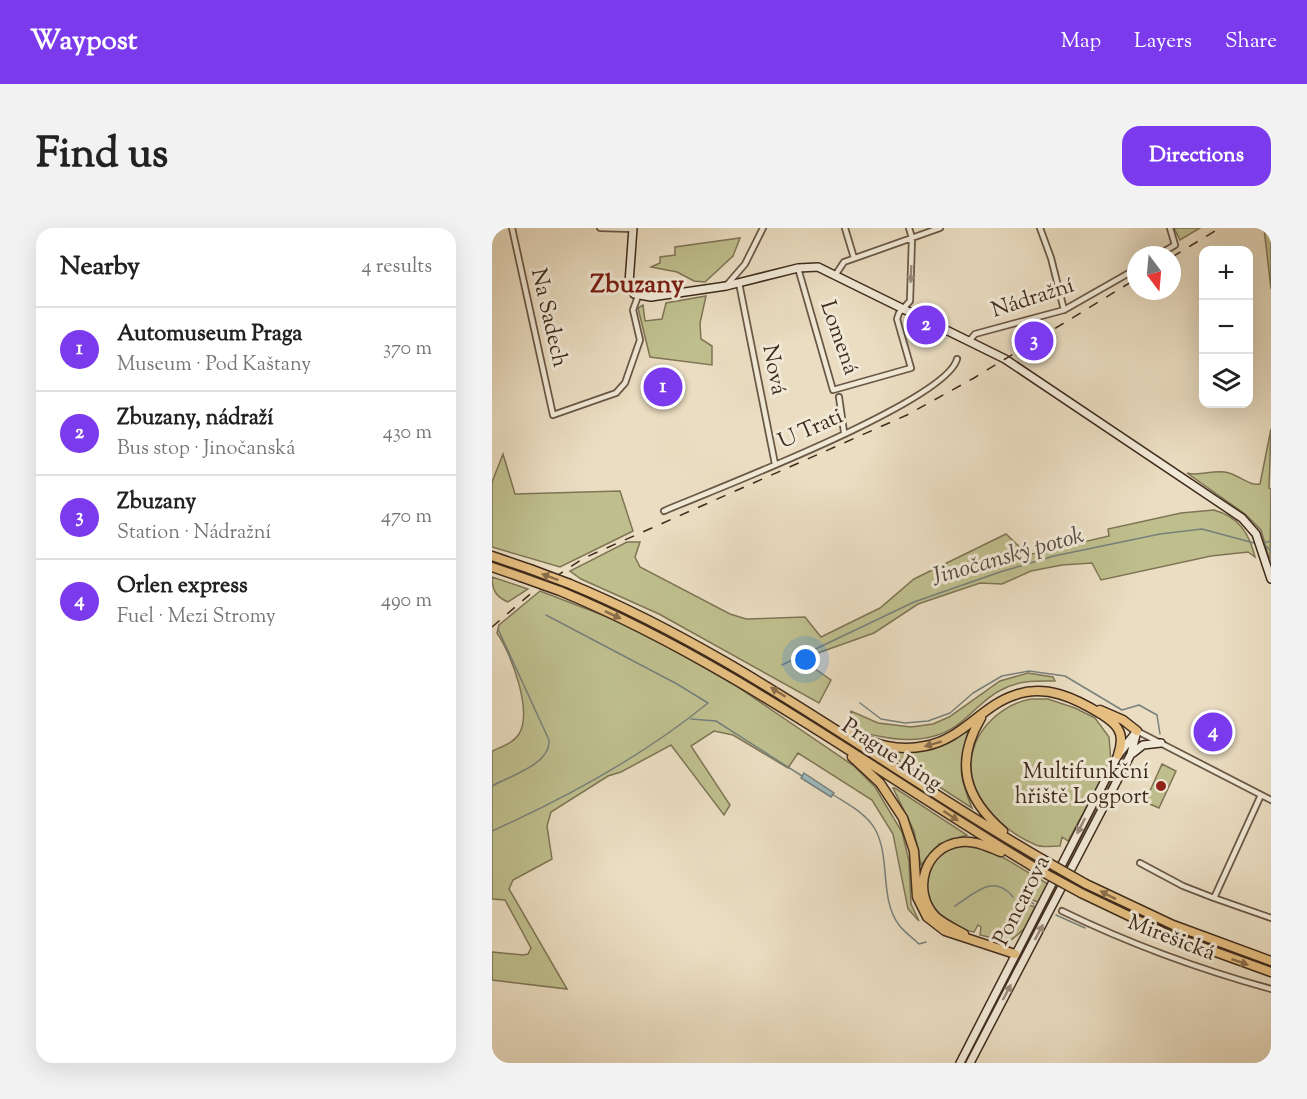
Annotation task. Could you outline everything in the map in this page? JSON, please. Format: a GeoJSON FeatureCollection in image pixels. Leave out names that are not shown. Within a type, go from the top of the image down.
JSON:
{"type":"FeatureCollection","features":[{"type":"Feature","properties":{"kind":"highway","name":"Prague Ring"},"geometry":{"type":"LineString","coordinates":[[492,556],[570,584],[685,639],[827,723],[1023,848],[1086,884],[1173,925],[1271,961]]}},
{"type":"Feature","properties":{"kind":"highway","name":"Prague Ring"},"geometry":{"type":"LineString","coordinates":[[492,567],[560,591],[630,622],[690,653],[831,738],[1037,869],[1081,893],[1169,935],[1271,972]]}},
{"type":"Feature","properties":{"kind":"highway"},"geometry":{"type":"LineString","coordinates":[[827,723],[876,744],[904,748],[928,746],[947,739],[1005,699],[1030,691],[1057,693],[1091,708],[1117,716],[1137,730]]}},
{"type":"Feature","properties":{"kind":"highway"},"geometry":{"type":"LineString","coordinates":[[1091,708],[1116,725],[1120,734],[1118,755]]}},
{"type":"Feature","properties":{"kind":"highway"},"geometry":{"type":"LineString","coordinates":[[983,716],[974,732],[967,754],[969,785],[984,813],[1023,848]]}},
{"type":"Feature","properties":{"kind":"highway"},"geometry":{"type":"LineString","coordinates":[[1107,719],[1137,730]]}},
{"type":"Feature","properties":{"kind":"highway"},"geometry":{"type":"LineString","coordinates":[[831,738],[880,783],[900,812],[912,843],[917,897],[924,914],[941,929],[1015,954]]}},
{"type":"Feature","properties":{"kind":"highway"},"geometry":{"type":"LineString","coordinates":[[974,939],[941,921],[927,904],[923,881],[932,858],[951,844],[972,842],[1037,869]]}},
{"type":"Feature","properties":{"kind":"street","name":"Na Sadech"},"geometry":{"type":"LineString","coordinates":[[512,228],[553,415],[616,393],[625,383],[639,340],[633,310],[638,296]]}},
{"type":"Feature","properties":{"kind":"street"},"geometry":{"type":"LineString","coordinates":[[600,228],[633,229],[629,283],[630,290],[638,296],[651,297],[726,286],[798,268],[818,267],[970,340],[1019,368],[1242,518],[1253,529],[1271,579]]}},
{"type":"Feature","properties":{"kind":"street"},"geometry":{"type":"LineString","coordinates":[[726,286],[745,264],[763,228]]}},
{"type":"Feature","properties":{"kind":"street"},"geometry":{"type":"LineString","coordinates":[[845,228],[854,258]]}},
{"type":"Feature","properties":{"kind":"street"},"geometry":{"type":"LineString","coordinates":[[905,308],[910,301],[912,238],[909,228]]}},
{"type":"Feature","properties":{"kind":"street"},"geometry":{"type":"LineString","coordinates":[[836,274],[844,262],[940,228]]}},
{"type":"Feature","properties":{"kind":"street"},"geometry":{"type":"LineString","coordinates":[[1040,228],[1051,258],[1064,310]]}},
{"type":"Feature","properties":{"kind":"street"},"geometry":{"type":"LineString","coordinates":[[1170,228],[1175,245],[1173,246]]}},
{"type":"Feature","properties":{"kind":"street","name":"Lomená"},"geometry":{"type":"LineString","coordinates":[[798,268],[833,390],[911,368],[897,319],[899,313],[905,308]]}},
{"type":"Feature","properties":{"kind":"street","name":"Nádražní"},"geometry":{"type":"LineString","coordinates":[[970,340],[975,333],[1064,310],[1127,274]]}},
{"type":"Feature","properties":{"kind":"street","name":"Nová"},"geometry":{"type":"LineString","coordinates":[[739,283],[775,464]]}},
{"type":"Feature","properties":{"kind":"street","name":"U Trati"},"geometry":{"type":"LineString","coordinates":[[664,511],[775,464],[916,398],[956,365],[957,359]]}},
{"type":"Feature","properties":{"kind":"street"},"geometry":{"type":"LineString","coordinates":[[838,397],[844,432]]}},
{"type":"Feature","properties":{"kind":"street"},"geometry":{"type":"LineString","coordinates":[[1137,730],[1271,800]]}},
{"type":"Feature","properties":{"kind":"street","name":"Poncarova"},"geometry":{"type":"LineString","coordinates":[[970,1063],[1114,789],[1131,754],[1137,730]]}},
{"type":"Feature","properties":{"kind":"street","name":"Poncarova"},"geometry":{"type":"LineString","coordinates":[[960,1063],[1118,755],[1137,730]]}},
{"type":"Feature","properties":{"kind":"street"},"geometry":{"type":"LineString","coordinates":[[1131,754],[1143,745],[1161,743]]}},
{"type":"Feature","properties":{"kind":"street"},"geometry":{"type":"LineString","coordinates":[[1214,898],[1261,795]]}},
{"type":"Feature","properties":{"kind":"street"},"geometry":{"type":"LineString","coordinates":[[1140,863],[1183,886],[1271,918]]}},
{"type":"Feature","properties":{"kind":"street","name":"Mirešická"},"geometry":{"type":"LineString","coordinates":[[1062,911],[1195,968],[1271,989]]}},
{"type":"Feature","properties":{"kind":"street"},"geometry":{"type":"LineString","coordinates":[[1015,954],[1025,958]]}},
{"type":"Feature","properties":{"kind":"green space"},"geometry":{"type":"Polygon","coordinates":[[[1174,228],[1200,228],[1180,240],[1174,228]]]}},
{"type":"Feature","properties":{"kind":"green space"},"geometry":{"type":"Polygon","coordinates":[[[1264,228],[1271,228],[1271,289],[1264,228]]]}},
{"type":"Feature","properties":{"kind":"green space"},"geometry":{"type":"Polygon","coordinates":[[[740,238],[733,256],[705,282],[694,281],[677,272],[651,267],[660,263],[660,257],[675,255],[675,247],[740,238]]]}},
{"type":"Feature","properties":{"kind":"green space"},"geometry":{"type":"Polygon","coordinates":[[[706,296],[700,323],[701,339],[712,346],[712,365],[650,357],[638,308],[643,305],[645,321],[662,319],[666,303],[706,296]]]}},
{"type":"Feature","properties":{"kind":"green space"},"geometry":{"type":"Polygon","coordinates":[[[1271,429],[1270,562],[1261,530],[1245,514],[1187,473],[1224,472],[1252,484],[1260,484],[1271,429]]]}},
{"type":"Feature","properties":{"kind":"green space"},"geometry":{"type":"Polygon","coordinates":[[[503,454],[515,494],[620,491],[633,531],[560,567],[492,547],[492,482],[503,454]]]}},
{"type":"Feature","properties":{"kind":"green space"},"geometry":{"type":"Polygon","coordinates":[[[1214,510],[1230,517],[1242,527],[1255,557],[1248,552],[1211,556],[1101,580],[1092,563],[1062,565],[1031,571],[1002,584],[980,583],[918,604],[874,633],[801,659],[831,680],[819,703],[659,614],[581,579],[570,571],[627,542],[640,542],[635,557],[640,567],[730,614],[746,619],[805,617],[821,637],[880,608],[914,579],[1006,534],[1028,555],[1109,536],[1108,529],[1181,513],[1214,510]]]}},
{"type":"Feature","properties":{"kind":"green space"},"geometry":{"type":"Polygon","coordinates":[[[492,577],[528,589],[508,602],[495,593],[492,577]]]}},
{"type":"Feature","properties":{"kind":"green space"},"geometry":{"type":"Polygon","coordinates":[[[540,591],[631,626],[735,685],[854,766],[875,787],[902,832],[909,861],[911,904],[919,921],[908,909],[893,834],[872,800],[798,753],[788,768],[733,735],[714,731],[691,746],[730,805],[724,815],[671,745],[621,772],[608,776],[551,812],[547,826],[552,859],[513,880],[509,889],[567,989],[492,980],[492,952],[523,955],[528,954],[531,948],[505,900],[492,899],[492,751],[517,737],[523,724],[522,697],[514,668],[497,633],[499,625],[540,591]]]}},
{"type":"Feature","properties":{"kind":"green space"},"geometry":{"type":"Polygon","coordinates":[[[1028,673],[1053,677],[1055,681],[1014,684],[990,697],[952,729],[932,737],[889,738],[862,732],[850,722],[851,711],[878,723],[911,727],[933,724],[949,717],[1000,681],[1028,673]]]}},
{"type":"Feature","properties":{"kind":"green space"},"geometry":{"type":"Polygon","coordinates":[[[1031,699],[1048,699],[1075,708],[1095,718],[1109,737],[1111,762],[1068,841],[1062,837],[1060,846],[1036,845],[1017,835],[999,821],[978,795],[971,770],[976,742],[983,730],[1004,710],[1031,699]]]}},
{"type":"Feature","properties":{"kind":"green space"},"geometry":{"type":"Polygon","coordinates":[[[968,731],[961,769],[972,808],[884,751],[949,742],[968,731]]]}},
{"type":"Feature","properties":{"kind":"green space"},"geometry":{"type":"Polygon","coordinates":[[[1129,746],[1130,749],[1030,943],[1026,943],[1129,746]]]}},
{"type":"Feature","properties":{"kind":"green space","name":"Multifunkční hřiště Logport"},"geometry":{"type":"Polygon","coordinates":[[[1162,764],[1176,771],[1159,808],[1145,802],[1162,764]]]}},
{"type":"Feature","properties":{"kind":"green space"},"geometry":{"type":"Polygon","coordinates":[[[893,788],[967,835],[939,844],[921,865],[914,831],[893,788]]]}},
{"type":"Feature","properties":{"kind":"green space"},"geometry":{"type":"Polygon","coordinates":[[[974,846],[999,855],[1048,884],[1038,902],[1030,899],[1015,906],[1015,910],[1019,912],[1027,904],[1035,907],[1024,929],[1009,942],[980,935],[981,927],[978,925],[974,932],[954,925],[939,913],[930,899],[927,883],[930,869],[938,856],[953,848],[974,846]]]}},
{"type":"Feature","properties":{"kind":"water"},"geometry":{"type":"Polygon","coordinates":[[[804,773],[834,793],[831,797],[801,778],[804,773]]]}},
{"type":"Feature","properties":{"kind":"waterway","name":"Jinočanský potok"},"geometry":{"type":"LineString","coordinates":[[782,665],[914,602],[1054,556],[1160,534],[1202,529],[1254,543]]}},
{"type":"Feature","properties":{"kind":"waterway","name":"Jinočanský potok"},"geometry":{"type":"LineString","coordinates":[[1263,543],[1271,541]]}},
{"type":"Feature","properties":{"kind":"waterway"},"geometry":{"type":"LineString","coordinates":[[1263,543],[1271,551]]}},
{"type":"Feature","properties":{"kind":"waterway","name":"Jinočanský potok"},"geometry":{"type":"LineString","coordinates":[[492,831],[577,790],[658,741],[708,703],[677,684],[546,615]]}},
{"type":"Feature","properties":{"kind":"waterway"},"geometry":{"type":"LineString","coordinates":[[492,786],[537,762],[548,748],[549,740],[498,629]]}},
{"type":"Feature","properties":{"kind":"waterway"},"geometry":{"type":"LineString","coordinates":[[860,703],[881,719],[905,723],[928,721],[950,713],[973,693],[1002,676],[1029,671],[1065,676],[1122,710],[1139,705],[1157,715],[1160,734]]}},
{"type":"Feature","properties":{"kind":"waterway"},"geometry":{"type":"LineString","coordinates":[[691,719],[716,721],[802,776]]}},
{"type":"Feature","properties":{"kind":"waterway"},"geometry":{"type":"LineString","coordinates":[[832,794],[850,805],[875,829],[883,852],[889,903],[893,914],[901,928],[919,944],[926,942]]}},
{"type":"Feature","properties":{"kind":"waterway"},"geometry":{"type":"LineString","coordinates":[[955,906],[977,891],[992,886],[999,886],[1013,897]]}},
{"type":"Feature","properties":{"kind":"waterway"},"geometry":{"type":"LineString","coordinates":[[1019,906],[1029,901],[1034,904]]}},
{"type":"Feature","properties":{"kind":"waterway"},"geometry":{"type":"LineString","coordinates":[[1056,915],[1085,928]]}},
{"type":"Feature","properties":{"kind":"railway"},"geometry":{"type":"LineString","coordinates":[[1181,252],[1220,228]]}},
{"type":"Feature","properties":{"kind":"railway"},"geometry":{"type":"LineString","coordinates":[[492,627],[535,590],[584,558],[907,415],[974,378],[1127,284]]}},
{"type":"Feature","properties":{"kind":"place","name":"Zbuzany, nádraží"},"geometry":{"type":"Point","coordinates":[926,325]}},
{"type":"Feature","properties":{"kind":"place","name":"Zbuzany"},"geometry":{"type":"Point","coordinates":[1034,341]}},
{"type":"Feature","properties":{"kind":"place","name":"Automuseum Praga"},"geometry":{"type":"Point","coordinates":[663,387]}},
{"type":"Feature","properties":{"kind":"place","name":"Orlen express"},"geometry":{"type":"Point","coordinates":[1213,732]}},
{"type":"Feature","properties":{"kind":"place","name":"Multifunkční hřiště Logport"},"geometry":{"type":"Point","coordinates":[1161,786]}},
{"type":"Feature","properties":{"kind":"district","name":"Zbuzany"},"geometry":{"type":"Point","coordinates":[637,285]}}]}
